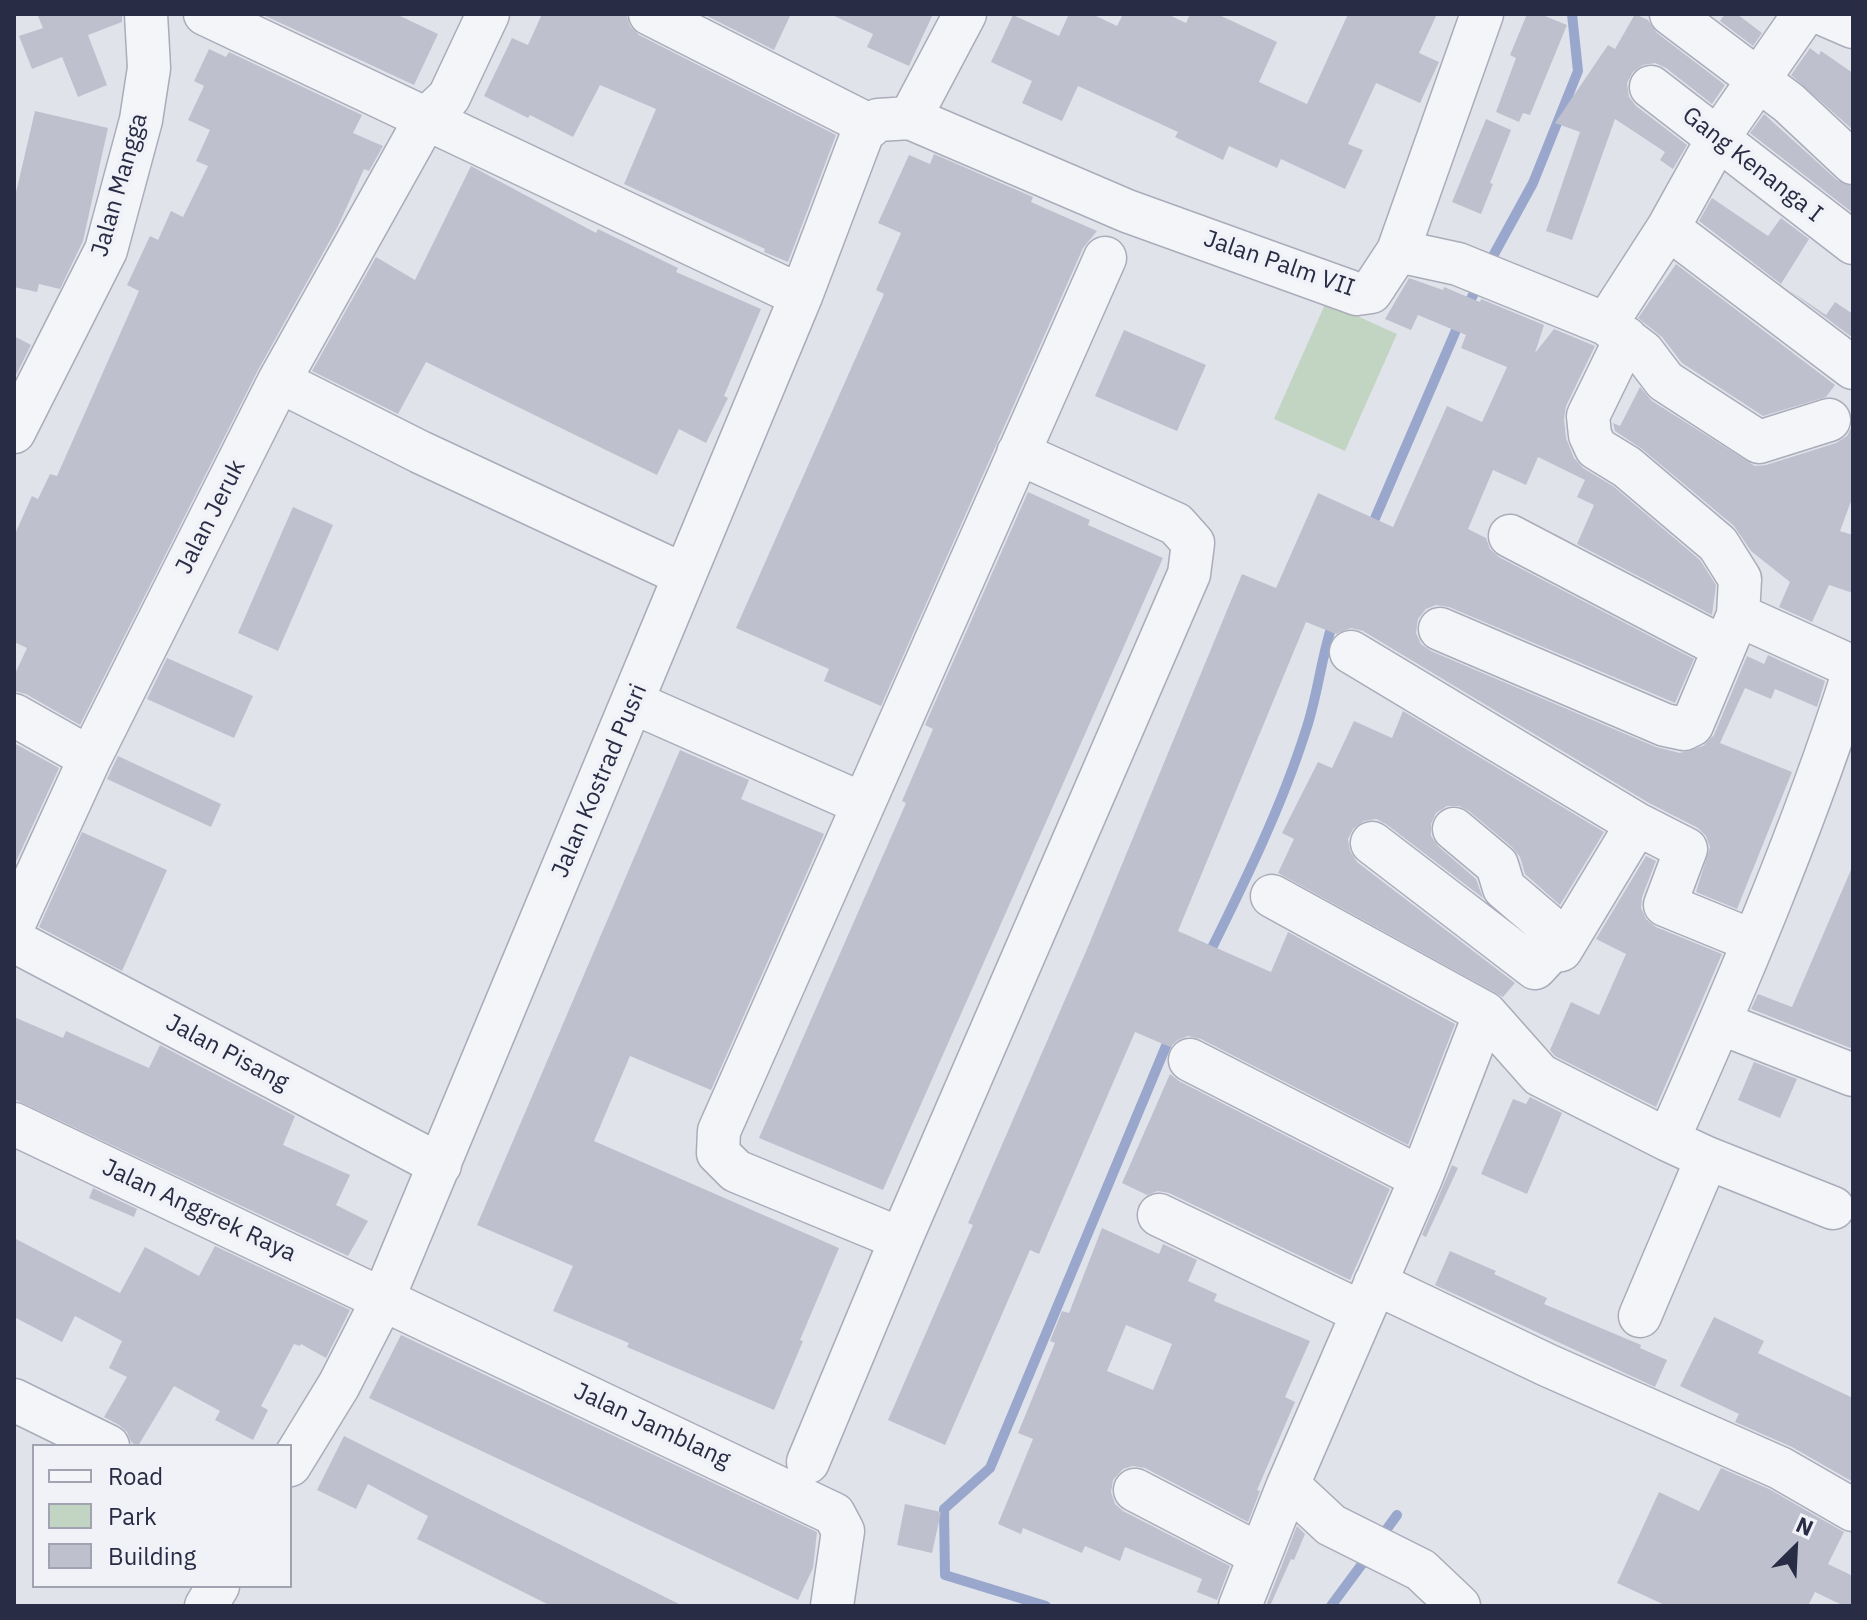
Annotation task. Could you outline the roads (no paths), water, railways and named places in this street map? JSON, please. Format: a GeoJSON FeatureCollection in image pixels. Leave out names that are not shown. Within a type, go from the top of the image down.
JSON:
{"type":"FeatureCollection","features":[{"type":"Feature","properties":{"kind":"street","name":"Jalan Mangga"},"geometry":{"type":"LineString","coordinates":[[14,432],[106,250],[141,120],[149,68],[146,14]]}},
{"type":"Feature","properties":{"kind":"street"},"geometry":{"type":"LineString","coordinates":[[205,14],[801,296]]}},
{"type":"Feature","properties":{"kind":"street","name":"Jalan Jeruk"},"geometry":{"type":"LineString","coordinates":[[14,924],[90,758],[279,381],[425,120],[449,97],[488,14]]}},
{"type":"Feature","properties":{"kind":"street"},"geometry":{"type":"LineString","coordinates":[[650,14],[869,125],[878,120],[910,118],[965,14]]}},
{"type":"Feature","properties":{"kind":"street","name":"Jalan Palm VII"},"geometry":{"type":"LineString","coordinates":[[910,118],[1127,211],[1357,294],[1371,292],[1398,251],[1482,14]]}},
{"type":"Feature","properties":{"kind":"street"},"geometry":{"type":"LineString","coordinates":[[1671,14],[1789,103],[1853,163]]}},
{"type":"Feature","properties":{"kind":"street"},"geometry":{"type":"LineString","coordinates":[[1440,629],[1665,725],[1684,729],[1692,725],[1731,631],[1740,579],[1718,544],[1627,467],[1596,448],[1590,435],[1588,416],[1616,331],[1668,228],[1718,138],[1804,14]]}},
{"type":"Feature","properties":{"kind":"street"},"geometry":{"type":"LineString","coordinates":[[1823,14],[1853,27]]}},
{"type":"Feature","properties":{"kind":"street","name":"Gang Kenanga I"},"geometry":{"type":"LineString","coordinates":[[1651,87],[1853,243]]}},
{"type":"Feature","properties":{"kind":"street","name":"Jalan Kostrad Pusri"},"geometry":{"type":"LineString","coordinates":[[292,1462],[339,1385],[383,1299],[801,296],[859,141],[869,125]]}},
{"type":"Feature","properties":{"kind":"street"},"geometry":{"type":"LineString","coordinates":[[1668,228],[1853,368]]}},
{"type":"Feature","properties":{"kind":"street"},"geometry":{"type":"LineString","coordinates":[[1398,251],[1458,264],[1616,331],[1643,352],[1665,381],[1759,442],[1829,420]]}},
{"type":"Feature","properties":{"kind":"street"},"geometry":{"type":"LineString","coordinates":[[901,1239],[736,1171],[718,1153],[719,1131],[1105,258]]}},
{"type":"Feature","properties":{"kind":"street"},"geometry":{"type":"LineString","coordinates":[[279,381],[420,452],[684,575]]}},
{"type":"Feature","properties":{"kind":"street"},"geometry":{"type":"LineString","coordinates":[[808,1462],[901,1239],[1189,574],[1193,543],[1176,524],[1018,453]]}},
{"type":"Feature","properties":{"kind":"street"},"geometry":{"type":"LineString","coordinates":[[1510,536],[1731,631],[1853,667]]}},
{"type":"Feature","properties":{"kind":"street"},"geometry":{"type":"LineString","coordinates":[[1351,652],[1637,824],[1686,849],[1665,905],[1753,941]]}},
{"type":"Feature","properties":{"kind":"street"},"geometry":{"type":"LineString","coordinates":[[1668,1140],[1753,941],[1830,744],[1853,674]]}},
{"type":"Feature","properties":{"kind":"street"},"geometry":{"type":"LineString","coordinates":[[632,702],[863,804]]}},
{"type":"Feature","properties":{"kind":"street"},"geometry":{"type":"LineString","coordinates":[[14,715],[90,758]]}},
{"type":"Feature","properties":{"kind":"street"},"geometry":{"type":"LineString","coordinates":[[1372,843],[1532,966],[1538,967],[1550,952],[1560,951],[1637,824]]}},
{"type":"Feature","properties":{"kind":"street"},"geometry":{"type":"LineString","coordinates":[[1454,829],[1497,865],[1504,888],[1566,941]]}},
{"type":"Feature","properties":{"kind":"street"},"geometry":{"type":"LineString","coordinates":[[1272,896],[1485,1013],[1540,1075],[1707,1158],[1833,1208]]}},
{"type":"Feature","properties":{"kind":"street","name":"Jalan Pisang"},"geometry":{"type":"LineString","coordinates":[[14,941],[440,1165]]}},
{"type":"Feature","properties":{"kind":"street"},"geometry":{"type":"LineString","coordinates":[[1240,1606],[1288,1485],[1421,1178],[1485,1013]]}},
{"type":"Feature","properties":{"kind":"street"},"geometry":{"type":"LineString","coordinates":[[1720,1023],[1853,1075]]}},
{"type":"Feature","properties":{"kind":"street"},"geometry":{"type":"LineString","coordinates":[[1190,1060],[1421,1178]]}},
{"type":"Feature","properties":{"kind":"street","name":"Jalan Anggrek Raya"},"geometry":{"type":"LineString","coordinates":[[14,1124],[383,1299]]}},
{"type":"Feature","properties":{"kind":"street"},"geometry":{"type":"LineString","coordinates":[[1640,1316],[1707,1158]]}},
{"type":"Feature","properties":{"kind":"street"},"geometry":{"type":"LineString","coordinates":[[1159,1215],[1547,1365],[1780,1468],[1853,1510]]}},
{"type":"Feature","properties":{"kind":"street","name":"Jalan Jamblang"},"geometry":{"type":"LineString","coordinates":[[383,1299],[834,1514],[843,1531],[832,1606]]}},
{"type":"Feature","properties":{"kind":"street"},"geometry":{"type":"LineString","coordinates":[[14,1400],[104,1444]]}},
{"type":"Feature","properties":{"kind":"street"},"geometry":{"type":"LineString","coordinates":[[1288,1485],[1331,1525],[1421,1570],[1459,1606]]}},
{"type":"Feature","properties":{"kind":"street"},"geometry":{"type":"LineString","coordinates":[[1135,1490],[1260,1555]]}},
{"type":"Feature","properties":{"kind":"street"},"geometry":{"type":"LineString","coordinates":[[206,1606],[217,1588]]}},
{"type":"Feature","properties":{"kind":"waterway"},"geometry":{"type":"LineString","coordinates":[[1487,267],[1533,183],[1578,71],[1572,14]]}},
{"type":"Feature","properties":{"kind":"waterway"},"geometry":{"type":"LineString","coordinates":[[1370,530],[1480,281]]}},
{"type":"Feature","properties":{"kind":"waterway"},"geometry":{"type":"LineString","coordinates":[[1207,958],[1260,847],[1295,762],[1334,619]]}},
{"type":"Feature","properties":{"kind":"waterway"},"geometry":{"type":"LineString","coordinates":[[1046,1606],[945,1575],[944,1509],[990,1468],[1171,1034]]}},
{"type":"Feature","properties":{"kind":"waterway"},"geometry":{"type":"LineString","coordinates":[[1381,1537],[1397,1515]]}},
{"type":"Feature","properties":{"kind":"waterway"},"geometry":{"type":"LineString","coordinates":[[1331,1606],[1365,1560]]}}]}
